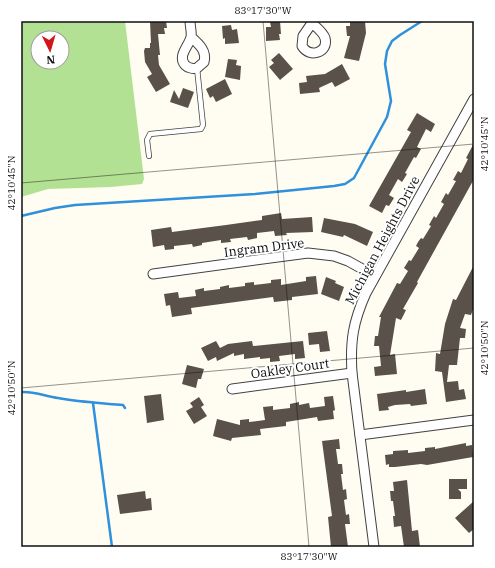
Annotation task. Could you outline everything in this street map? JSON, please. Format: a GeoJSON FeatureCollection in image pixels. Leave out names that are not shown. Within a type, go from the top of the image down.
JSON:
{"type":"FeatureCollection","features":[{"type":"Feature","properties":{"kind":"street"},"geometry":{"type":"LineString","coordinates":[[190,21],[191,37],[182,60],[188,67],[197,68],[204,62],[205,54],[198,43],[191,37]]}},
{"type":"Feature","properties":{"kind":"street","name":"Michigan Heights Drive"},"geometry":{"type":"LineString","coordinates":[[374,547],[352,373],[351,353],[354,326],[361,304],[375,276],[474,99]]}},
{"type":"Feature","properties":{"kind":"street","name":"Ingram Drive"},"geometry":{"type":"LineString","coordinates":[[153,274],[308,254],[334,256],[348,261],[375,276]]}},
{"type":"Feature","properties":{"kind":"street","name":"Oakley Court"},"geometry":{"type":"LineString","coordinates":[[232,389],[352,373]]}},
{"type":"Feature","properties":{"kind":"street"},"geometry":{"type":"LineString","coordinates":[[360,434],[474,420]]}},
{"type":"Feature","properties":{"kind":"lane"},"geometry":{"type":"LineString","coordinates":[[149,156],[147,140],[150,134],[201,129],[203,125],[197,68]]}},
{"type":"Feature","properties":{"kind":"green space"},"geometry":{"type":"Polygon","coordinates":[[[21,21],[125,21],[144,179],[142,184],[111,187],[48,189],[21,197],[21,21]]]}},
{"type":"Feature","properties":{"kind":"building"},"geometry":{"type":"Polygon","coordinates":[[[150,21],[166,21],[167,28],[164,28],[165,34],[158,34],[160,55],[158,55],[159,65],[170,84],[156,92],[147,77],[152,74],[145,62],[144,51],[145,48],[150,48],[151,43],[150,21]]]}},
{"type":"Feature","properties":{"kind":"building"},"geometry":{"type":"Polygon","coordinates":[[[280,21],[280,40],[266,41],[266,27],[271,27],[270,22],[280,21]]]}},
{"type":"Feature","properties":{"kind":"building"},"geometry":{"type":"Polygon","coordinates":[[[350,21],[365,21],[366,33],[359,61],[344,58],[350,36],[347,36],[346,26],[350,26],[350,21]]]}},
{"type":"Feature","properties":{"kind":"building"},"geometry":{"type":"Polygon","coordinates":[[[231,25],[232,30],[237,29],[239,43],[225,44],[222,26],[231,25]]]}},
{"type":"Feature","properties":{"kind":"building"},"geometry":{"type":"Polygon","coordinates":[[[279,53],[293,69],[280,80],[269,67],[274,63],[271,60],[279,53]]]}},
{"type":"Feature","properties":{"kind":"building"},"geometry":{"type":"Polygon","coordinates":[[[228,59],[237,60],[236,65],[241,66],[240,80],[225,77],[228,59]]]}},
{"type":"Feature","properties":{"kind":"building"},"geometry":{"type":"Polygon","coordinates":[[[342,64],[350,79],[335,87],[332,82],[319,88],[320,92],[300,94],[299,83],[307,82],[306,76],[325,74],[342,64]]]}},
{"type":"Feature","properties":{"kind":"building"},"geometry":{"type":"Polygon","coordinates":[[[225,79],[232,94],[216,102],[213,96],[210,98],[206,89],[225,79]]]}},
{"type":"Feature","properties":{"kind":"building"},"geometry":{"type":"Polygon","coordinates":[[[183,88],[194,92],[188,108],[170,102],[174,90],[179,99],[183,88]]]}},
{"type":"Feature","properties":{"kind":"building"},"geometry":{"type":"Polygon","coordinates":[[[417,113],[435,124],[431,132],[426,129],[417,147],[421,149],[416,158],[414,157],[402,182],[398,179],[389,195],[394,198],[389,206],[386,205],[382,213],[369,206],[411,132],[407,130],[417,113]]]}},
{"type":"Feature","properties":{"kind":"building"},"geometry":{"type":"Polygon","coordinates":[[[474,143],[474,179],[403,309],[406,310],[401,320],[396,318],[390,355],[395,354],[397,374],[375,376],[374,367],[381,366],[379,346],[374,346],[375,336],[378,336],[381,317],[379,317],[397,283],[400,284],[408,271],[404,268],[409,260],[411,261],[419,248],[416,246],[418,242],[421,238],[423,239],[431,226],[429,225],[434,216],[436,218],[444,204],[441,202],[446,193],[448,195],[456,181],[453,180],[458,171],[461,173],[468,159],[466,158],[474,143]]]}},
{"type":"Feature","properties":{"kind":"building"},"geometry":{"type":"Polygon","coordinates":[[[281,213],[282,219],[312,217],[313,232],[286,233],[287,235],[275,236],[274,231],[257,233],[257,238],[248,240],[247,237],[230,239],[231,242],[221,243],[221,240],[202,243],[202,245],[193,247],[192,244],[174,246],[174,249],[165,250],[164,245],[153,247],[151,230],[171,227],[172,232],[226,225],[262,220],[262,216],[281,213]]]}},
{"type":"Feature","properties":{"kind":"building"},"geometry":{"type":"Polygon","coordinates":[[[324,218],[355,224],[373,232],[367,246],[344,235],[343,237],[321,232],[324,218]]]}},
{"type":"Feature","properties":{"kind":"building"},"geometry":{"type":"Polygon","coordinates":[[[474,265],[474,306],[471,315],[465,314],[460,328],[466,329],[465,338],[460,338],[457,365],[449,365],[447,382],[458,381],[459,390],[464,389],[466,399],[446,402],[442,372],[435,371],[436,353],[440,354],[445,324],[453,299],[456,300],[474,265]]]}},
{"type":"Feature","properties":{"kind":"building"},"geometry":{"type":"Polygon","coordinates":[[[316,276],[318,294],[292,297],[292,300],[274,302],[273,297],[191,308],[192,314],[172,317],[170,305],[166,306],[164,294],[178,292],[179,298],[196,296],[195,290],[204,288],[204,291],[220,289],[220,287],[229,285],[229,288],[245,286],[245,283],[254,282],[254,285],[271,283],[271,280],[281,279],[281,285],[306,281],[306,277],[316,276]]]}},
{"type":"Feature","properties":{"kind":"building"},"geometry":{"type":"Polygon","coordinates":[[[326,277],[336,281],[335,283],[344,287],[339,301],[321,294],[326,277]]]}},
{"type":"Feature","properties":{"kind":"building"},"geometry":{"type":"Polygon","coordinates":[[[327,331],[330,351],[320,352],[319,344],[309,345],[308,333],[327,331]]]}},
{"type":"Feature","properties":{"kind":"building"},"geometry":{"type":"Polygon","coordinates":[[[216,341],[220,348],[228,344],[252,341],[253,346],[303,341],[305,358],[295,359],[295,354],[279,356],[280,361],[270,362],[270,358],[260,359],[260,357],[244,359],[244,354],[234,356],[234,353],[217,361],[216,357],[208,361],[201,348],[216,341]]]}},
{"type":"Feature","properties":{"kind":"building"},"geometry":{"type":"Polygon","coordinates":[[[187,365],[204,369],[201,379],[198,379],[196,388],[182,384],[187,365]]]}},
{"type":"Feature","properties":{"kind":"building"},"geometry":{"type":"Polygon","coordinates":[[[425,389],[427,404],[411,406],[410,404],[395,405],[388,407],[389,410],[379,411],[377,394],[425,389]]]}},
{"type":"Feature","properties":{"kind":"building"},"geometry":{"type":"Polygon","coordinates":[[[161,394],[164,420],[147,423],[144,396],[161,394]]]}},
{"type":"Feature","properties":{"kind":"building"},"geometry":{"type":"Polygon","coordinates":[[[333,396],[335,410],[333,411],[334,419],[318,421],[317,417],[286,422],[286,426],[260,429],[261,435],[232,438],[231,441],[213,436],[217,419],[240,425],[240,420],[249,419],[249,422],[265,420],[263,407],[273,406],[273,410],[290,408],[290,404],[299,402],[299,405],[309,403],[310,408],[325,406],[324,397],[333,396]]]}},
{"type":"Feature","properties":{"kind":"building"},"geometry":{"type":"Polygon","coordinates":[[[199,397],[204,405],[201,407],[207,416],[194,424],[186,411],[193,407],[190,403],[199,397]]]}},
{"type":"Feature","properties":{"kind":"building"},"geometry":{"type":"Polygon","coordinates":[[[339,439],[340,449],[336,449],[338,464],[342,464],[343,474],[341,474],[343,490],[346,489],[347,499],[344,500],[346,515],[349,514],[350,524],[345,524],[348,547],[331,547],[328,517],[332,516],[322,441],[339,439]]]}},
{"type":"Feature","properties":{"kind":"building"},"geometry":{"type":"Polygon","coordinates":[[[466,443],[466,446],[472,445],[473,457],[427,465],[421,464],[389,467],[389,464],[386,465],[385,455],[393,454],[393,451],[408,450],[408,453],[425,451],[425,448],[435,447],[435,449],[466,443]]]}},
{"type":"Feature","properties":{"kind":"building"},"geometry":{"type":"Polygon","coordinates":[[[449,479],[467,479],[467,489],[458,489],[461,492],[461,499],[449,499],[449,479]]]}},
{"type":"Feature","properties":{"kind":"building"},"geometry":{"type":"Polygon","coordinates":[[[407,480],[412,531],[418,530],[420,547],[404,547],[401,526],[394,527],[393,516],[395,516],[390,491],[394,491],[393,482],[407,480]]]}},
{"type":"Feature","properties":{"kind":"building"},"geometry":{"type":"Polygon","coordinates":[[[145,491],[146,499],[151,498],[152,510],[120,514],[117,495],[145,491]]]}},
{"type":"Feature","properties":{"kind":"building"},"geometry":{"type":"Polygon","coordinates":[[[474,501],[474,529],[469,533],[455,518],[474,501]]]}},
{"type":"Feature","properties":{"kind":"waterway"},"geometry":{"type":"LineString","coordinates":[[21,216],[75,205],[255,194],[345,184],[354,178],[387,117],[391,101],[385,64],[387,51],[392,41],[422,21]]}},
{"type":"Feature","properties":{"kind":"waterway"},"geometry":{"type":"LineString","coordinates":[[21,392],[74,400],[123,405],[125,408]]}},
{"type":"Feature","properties":{"kind":"waterway"},"geometry":{"type":"LineString","coordinates":[[93,403],[112,547]]}}]}
